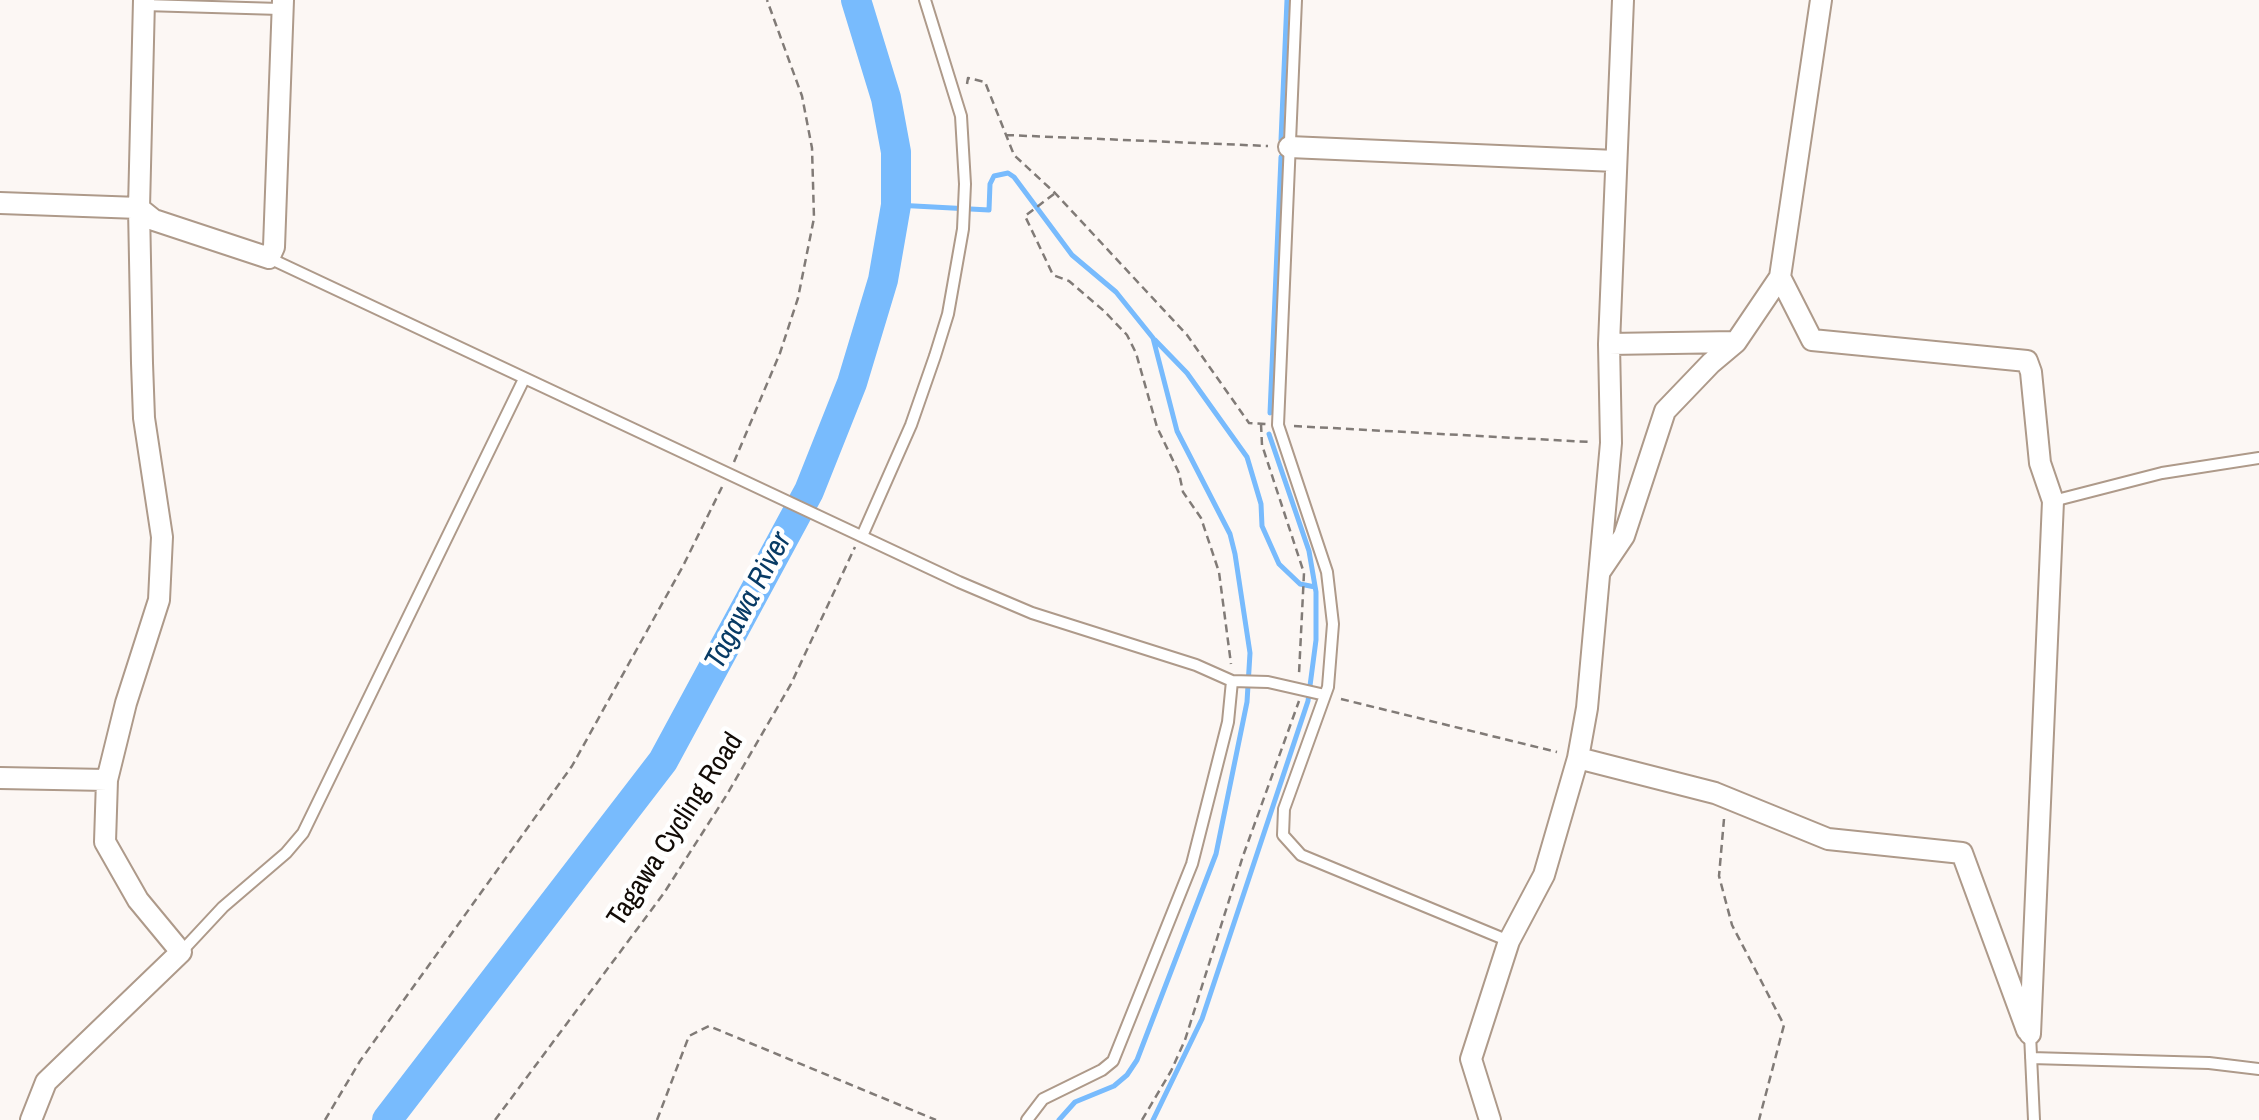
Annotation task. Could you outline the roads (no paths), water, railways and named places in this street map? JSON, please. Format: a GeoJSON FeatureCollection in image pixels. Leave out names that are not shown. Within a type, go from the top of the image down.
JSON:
{"type":"FeatureCollection","features":[{"type":"Feature","properties":{"kind":"street"},"geometry":{"type":"LineString","coordinates":[[1490,1120],[1471,1060],[1509,941],[1544,876],[1578,758],[1587,708],[1612,443],[1609,344],[1622,0]]}},
{"type":"Feature","properties":{"kind":"street"},"geometry":{"type":"LineString","coordinates":[[1600,571],[1624,536],[1665,411],[1736,342],[1780,276],[1822,0]]}},
{"type":"Feature","properties":{"kind":"street"},"geometry":{"type":"LineString","coordinates":[[31,1120],[46,1082],[181,952],[138,900],[105,842],[107,780],[160,584],[162,537],[144,418],[139,208],[144,2]]}},
{"type":"Feature","properties":{"kind":"street"},"geometry":{"type":"LineString","coordinates":[[0,203],[139,208],[154,220],[269,258],[274,247],[282,5]]}},
{"type":"Feature","properties":{"kind":"street"},"geometry":{"type":"LineString","coordinates":[[1289,148],[1616,161]]}},
{"type":"Feature","properties":{"kind":"street"},"geometry":{"type":"LineString","coordinates":[[1780,276],[1812,340],[2028,361],[2032,372],[2040,463],[2053,501],[2030,1034]]}},
{"type":"Feature","properties":{"kind":"street"},"geometry":{"type":"LineString","coordinates":[[1609,344],[1736,342]]}},
{"type":"Feature","properties":{"kind":"street"},"geometry":{"type":"LineString","coordinates":[[1578,758],[1726,798],[1828,838],[1962,853],[2030,1034]]}},
{"type":"Feature","properties":{"kind":"street"},"geometry":{"type":"LineString","coordinates":[[0,778],[107,780]]}},
{"type":"Feature","properties":{"kind":"lane"},"geometry":{"type":"LineString","coordinates":[[858,537],[911,425],[948,314],[962,230],[962,126],[926,0]]}},
{"type":"Feature","properties":{"kind":"lane"},"geometry":{"type":"LineString","coordinates":[[1296,0],[1278,425],[1332,589],[1333,624],[1311,692],[1281,822],[1283,835],[1300,856],[1509,941]]}},
{"type":"Feature","properties":{"kind":"lane"},"geometry":{"type":"LineString","coordinates":[[144,2],[282,5]]}},
{"type":"Feature","properties":{"kind":"lane"},"geometry":{"type":"LineString","coordinates":[[269,258],[858,537],[1032,612],[1196,665],[1232,681],[1268,682],[1311,692]]}},
{"type":"Feature","properties":{"kind":"lane"},"geometry":{"type":"LineString","coordinates":[[181,952],[223,907],[303,834],[524,379]]}},
{"type":"Feature","properties":{"kind":"lane"},"geometry":{"type":"LineString","coordinates":[[2053,501],[2162,474],[2259,458]]}},
{"type":"Feature","properties":{"kind":"lane"},"geometry":{"type":"LineString","coordinates":[[1028,1120],[1043,1099],[1102,1070],[1113,1060],[1192,864],[1228,722],[1232,681]]}},
{"type":"Feature","properties":{"kind":"lane"},"geometry":{"type":"LineString","coordinates":[[2030,1034],[2034,1120]]}},
{"type":"Feature","properties":{"kind":"lane"},"geometry":{"type":"LineString","coordinates":[[2031,1058],[2210,1062],[2259,1070]]}},
{"type":"Feature","properties":{"kind":"waterway","name":"Tagawa River"},"geometry":{"type":"LineString","coordinates":[[387,1120],[663,761],[809,491],[852,383],[883,280],[896,205],[896,152],[886,98],[856,0]]}},
{"type":"Feature","properties":{"kind":"waterway"},"geometry":{"type":"LineString","coordinates":[[1281,140],[1287,0]]}},
{"type":"Feature","properties":{"kind":"waterway"},"geometry":{"type":"LineString","coordinates":[[1270,413],[1281,157]]}},
{"type":"Feature","properties":{"kind":"waterway"},"geometry":{"type":"LineString","coordinates":[[896,205],[989,210],[994,176],[1008,173],[1014,177],[1072,255],[1116,292],[1153,338],[1177,431],[1230,534],[1235,554],[1250,653],[1247,702],[1216,854],[1137,1060],[1114,1086],[1075,1102],[1059,1120]]}},
{"type":"Feature","properties":{"kind":"waterway"},"geometry":{"type":"LineString","coordinates":[[1155,340],[1187,373],[1247,457],[1261,504],[1262,526],[1279,564],[1300,584],[1315,587]]}},
{"type":"Feature","properties":{"kind":"waterway"},"geometry":{"type":"LineString","coordinates":[[1153,1120],[1202,1019],[1308,701],[1316,640],[1316,592],[1309,551],[1269,434]]}}]}
